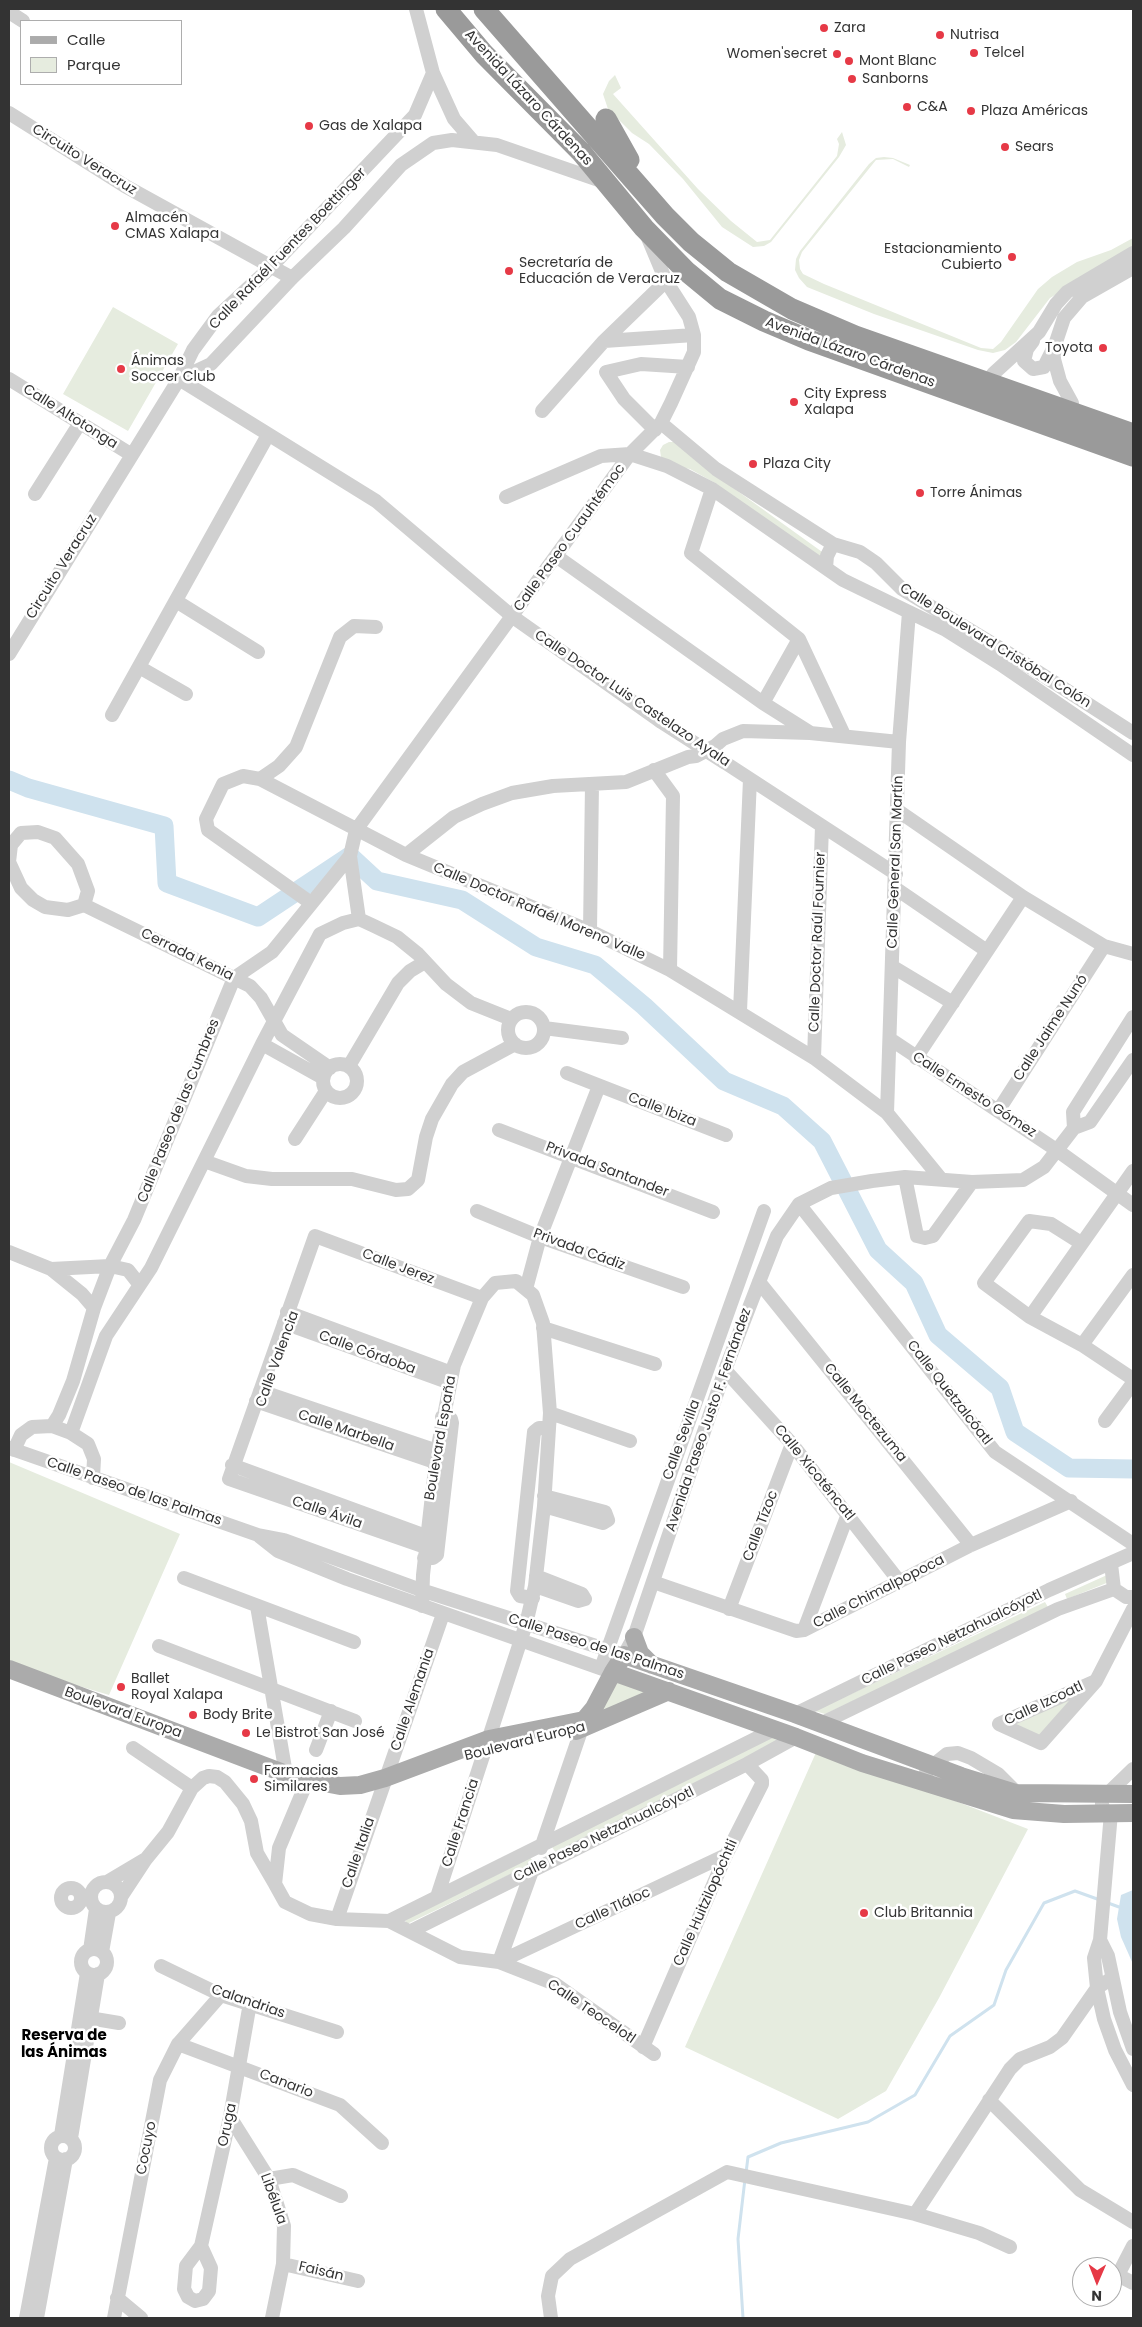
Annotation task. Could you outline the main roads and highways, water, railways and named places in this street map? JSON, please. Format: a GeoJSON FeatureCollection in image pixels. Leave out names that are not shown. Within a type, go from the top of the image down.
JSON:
{"type":"FeatureCollection","features":[{"type":"Feature","properties":{"kind":"highway","name":"Avenida Lázaro Cárdenas"},"geometry":{"type":"LineString","coordinates":[[446,9],[484,54],[581,152],[644,228],[686,271],[720,299],[764,321],[809,340],[1133,456]]}},
{"type":"Feature","properties":{"kind":"highway","name":"Avenida Lázaro Cárdenas"},"geometry":{"type":"LineString","coordinates":[[484,9],[666,216],[716,262],[757,291],[792,309],[855,336],[1133,434]]}},
{"type":"Feature","properties":{"kind":"highway"},"geometry":{"type":"LineString","coordinates":[[606,119],[636,170],[716,262]]}},
{"type":"Feature","properties":{"kind":"highway"},"geometry":{"type":"LineString","coordinates":[[792,309],[822,315],[872,331],[985,371]]}},
{"type":"Feature","properties":{"kind":"main road"},"geometry":{"type":"LineString","coordinates":[[634,1637],[640,1653],[653,1665]]}},
{"type":"Feature","properties":{"kind":"main road","name":"Calle Paseo de las Palmas"},"geometry":{"type":"LineString","coordinates":[[624,1656],[795,1714],[932,1766],[1015,1802],[1109,1794],[1133,1794]]}},
{"type":"Feature","properties":{"kind":"main road","name":"Avenida Paseo Justo F. Fernández"},"geometry":{"type":"LineString","coordinates":[[607,1670],[624,1656]]}},
{"type":"Feature","properties":{"kind":"main road","name":"Boulevard Europa"},"geometry":{"type":"LineString","coordinates":[[9,1669],[298,1779],[340,1786],[384,1782],[487,1744],[582,1725],[669,1691]]}},
{"type":"Feature","properties":{"kind":"main road","name":"Calle Paseo de las Palmas"},"geometry":{"type":"LineString","coordinates":[[607,1670],[919,1782],[1064,1814],[1133,1813]]}},
{"type":"Feature","properties":{"kind":"main road","name":"Boulevard Europa"},"geometry":{"type":"LineString","coordinates":[[582,1725],[594,1708],[607,1670]]}},
{"type":"Feature","properties":{"kind":"water"},"geometry":{"type":"Polygon","coordinates":[[[1133,1890],[1133,1964],[1121,1937],[1117,1919],[1121,1895],[1133,1890]]]}},
{"type":"Feature","properties":{"kind":"waterway"},"geometry":{"type":"LineString","coordinates":[[9,780],[28,788],[164,826],[167,883],[258,917],[350,856],[377,881],[462,900],[536,947],[595,965],[644,1006],[724,1081],[783,1106],[822,1141],[878,1250],[914,1283],[938,1335],[1000,1388],[1015,1432],[1069,1468],[1133,1469]]}},
{"type":"Feature","properties":{"kind":"waterway"},"geometry":{"type":"LineString","coordinates":[[746,2173],[748,2157],[781,2143],[868,2122],[915,2095],[950,2036],[994,2005],[1006,1970],[1044,1903],[1075,1891],[1100,1900]]}},
{"type":"Feature","properties":{"kind":"waterway"},"geometry":{"type":"LineString","coordinates":[[1108,1903],[1119,1907]]}},
{"type":"Feature","properties":{"kind":"waterway"},"geometry":{"type":"LineString","coordinates":[[743,2318],[738,2239],[745,2179]]}},
{"type":"Feature","properties":{"kind":"place","name":"Zara"},"geometry":{"type":"Point","coordinates":[824,28]}},
{"type":"Feature","properties":{"kind":"place","name":"Nutrisa"},"geometry":{"type":"Point","coordinates":[940,35]}},
{"type":"Feature","properties":{"kind":"place","name":"Telcel"},"geometry":{"type":"Point","coordinates":[974,53]}},
{"type":"Feature","properties":{"kind":"place","name":"Women'secret"},"geometry":{"type":"Point","coordinates":[837,54]}},
{"type":"Feature","properties":{"kind":"place","name":"Mont Blanc"},"geometry":{"type":"Point","coordinates":[849,61]}},
{"type":"Feature","properties":{"kind":"place","name":"Sanborns"},"geometry":{"type":"Point","coordinates":[852,79]}},
{"type":"Feature","properties":{"kind":"place","name":"C&A"},"geometry":{"type":"Point","coordinates":[907,107]}},
{"type":"Feature","properties":{"kind":"place","name":"Plaza Américas"},"geometry":{"type":"Point","coordinates":[971,111]}},
{"type":"Feature","properties":{"kind":"place","name":"Gas de Xalapa"},"geometry":{"type":"Point","coordinates":[309,126]}},
{"type":"Feature","properties":{"kind":"place","name":"Sears"},"geometry":{"type":"Point","coordinates":[1005,147]}},
{"type":"Feature","properties":{"kind":"place","name":"Almacén CMAS Xalapa"},"geometry":{"type":"Point","coordinates":[115,226]}},
{"type":"Feature","properties":{"kind":"place","name":"Estacionamiento Cubierto"},"geometry":{"type":"Point","coordinates":[1012,257]}},
{"type":"Feature","properties":{"kind":"place","name":"Secretaría de Educación de Veracruz"},"geometry":{"type":"Point","coordinates":[509,271]}},
{"type":"Feature","properties":{"kind":"place","name":"Toyota"},"geometry":{"type":"Point","coordinates":[1103,348]}},
{"type":"Feature","properties":{"kind":"place","name":"Ánimas Soccer Club"},"geometry":{"type":"Point","coordinates":[121,369]}},
{"type":"Feature","properties":{"kind":"place","name":"City Express Xalapa"},"geometry":{"type":"Point","coordinates":[794,402]}},
{"type":"Feature","properties":{"kind":"place","name":"Plaza City"},"geometry":{"type":"Point","coordinates":[753,464]}},
{"type":"Feature","properties":{"kind":"place","name":"Torre Ánimas"},"geometry":{"type":"Point","coordinates":[920,493]}},
{"type":"Feature","properties":{"kind":"place","name":"Ballet Royal Xalapa"},"geometry":{"type":"Point","coordinates":[121,1687]}},
{"type":"Feature","properties":{"kind":"place","name":"Body Brite"},"geometry":{"type":"Point","coordinates":[193,1715]}},
{"type":"Feature","properties":{"kind":"place","name":"Le Bistrot San José"},"geometry":{"type":"Point","coordinates":[246,1733]}},
{"type":"Feature","properties":{"kind":"place","name":"Farmacias Similares"},"geometry":{"type":"Point","coordinates":[254,1779]}},
{"type":"Feature","properties":{"kind":"place","name":"Club Britannia"},"geometry":{"type":"Point","coordinates":[864,1913]}},
{"type":"Feature","properties":{"kind":"district","name":"Reserva de las Ánimas"},"geometry":{"type":"Point","coordinates":[64,2044]}}]}
